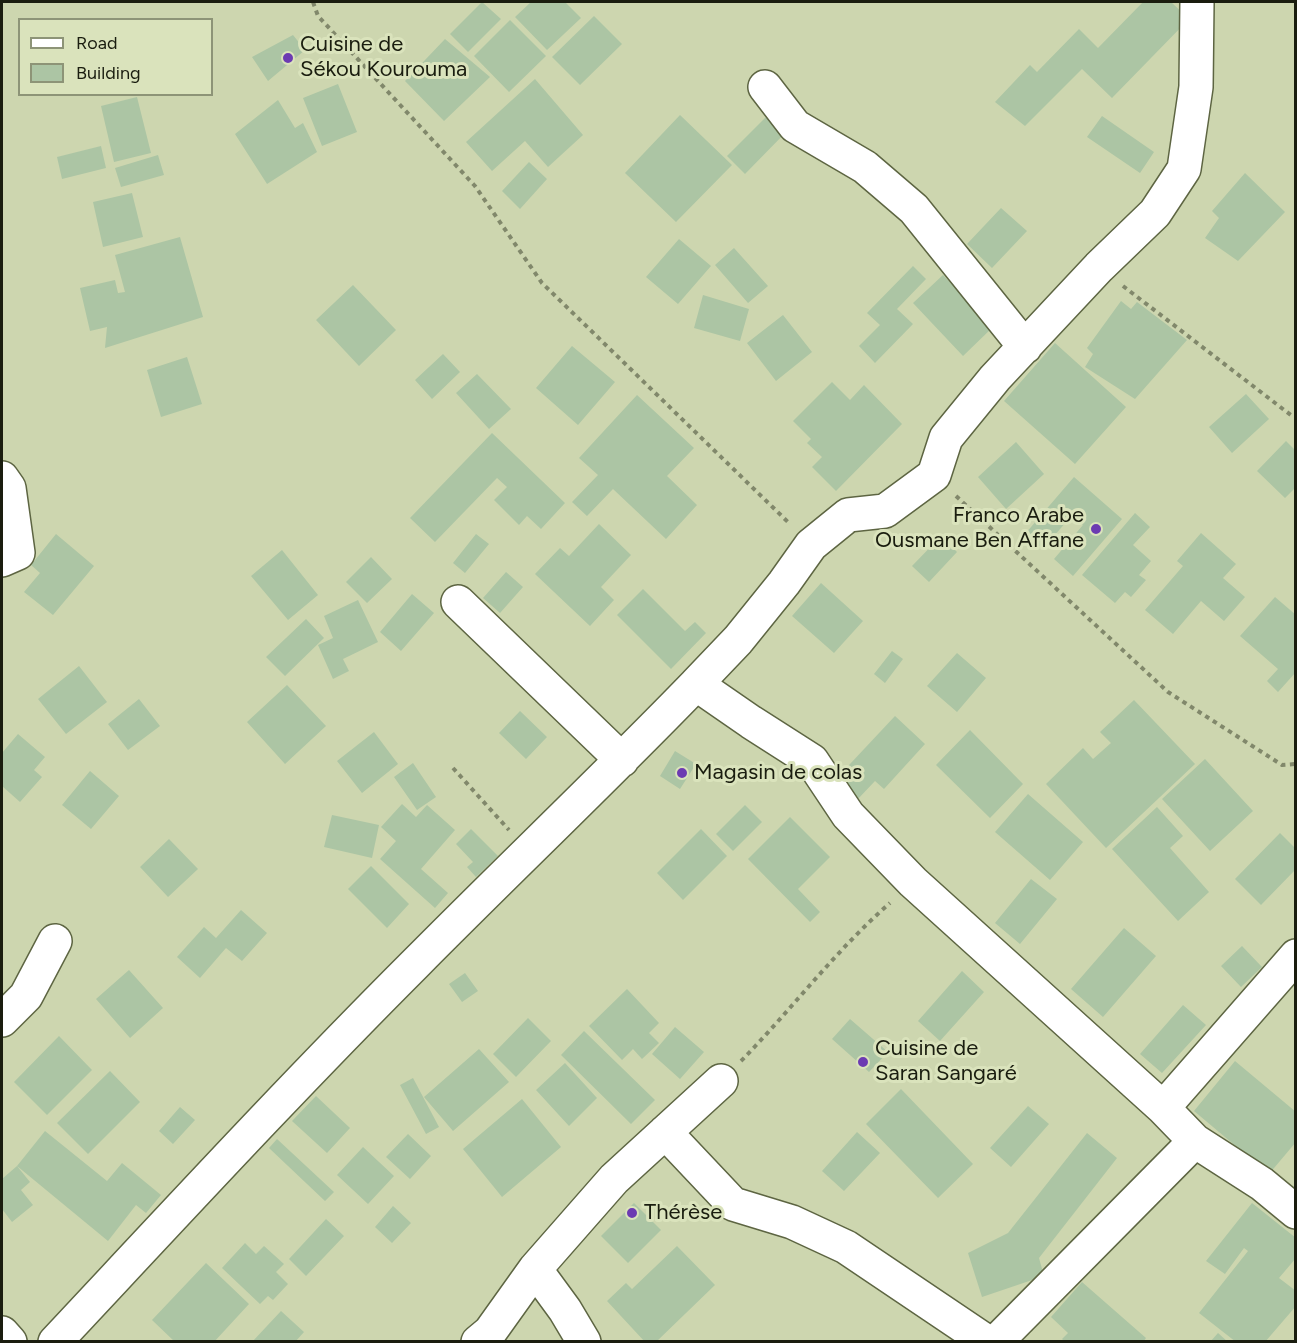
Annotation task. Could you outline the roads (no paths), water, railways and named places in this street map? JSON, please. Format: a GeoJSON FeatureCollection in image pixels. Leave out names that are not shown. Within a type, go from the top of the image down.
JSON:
{"type":"FeatureCollection","features":[{"type":"Feature","properties":{"kind":"main road"},"geometry":{"type":"LineString","coordinates":[[55,1341],[321,1060],[696,684],[745,632],[811,545],[848,515],[885,511],[934,475],[946,438],[995,378],[1099,267],[1155,213],[1184,170],[1196,87],[1197,2]]}},
{"type":"Feature","properties":{"kind":"main road"},"geometry":{"type":"LineString","coordinates":[[765,87],[795,126],[865,167],[914,209],[1025,347]]}},
{"type":"Feature","properties":{"kind":"main road"},"geometry":{"type":"LineString","coordinates":[[2,478],[9,488],[18,553],[2,560]]}},
{"type":"Feature","properties":{"kind":"main road"},"geometry":{"type":"LineString","coordinates":[[458,603],[622,760]]}},
{"type":"Feature","properties":{"kind":"main road"},"geometry":{"type":"LineString","coordinates":[[696,684],[812,760],[848,815],[913,882],[1163,1108],[1195,1141],[1262,1184],[1296,1212]]}},
{"type":"Feature","properties":{"kind":"main road"},"geometry":{"type":"LineString","coordinates":[[2,1020],[26,996],[55,941]]}},
{"type":"Feature","properties":{"kind":"main road"},"geometry":{"type":"LineString","coordinates":[[1163,1108],[1296,956]]}},
{"type":"Feature","properties":{"kind":"main road"},"geometry":{"type":"LineString","coordinates":[[478,1341],[490,1332],[535,1269],[614,1179],[721,1081]]}},
{"type":"Feature","properties":{"kind":"main road"},"geometry":{"type":"LineString","coordinates":[[665,1132],[733,1204],[792,1222],[846,1247],[987,1341]]}},
{"type":"Feature","properties":{"kind":"main road"},"geometry":{"type":"LineString","coordinates":[[996,1341],[1195,1141]]}},
{"type":"Feature","properties":{"kind":"main road"},"geometry":{"type":"LineString","coordinates":[[535,1269],[584,1341]]}},
{"type":"Feature","properties":{"kind":"main road"},"geometry":{"type":"LineString","coordinates":[[2,1333],[10,1341]]}},
{"type":"Feature","properties":{"kind":"place","name":"Cuisine de Sékou Kourouma"},"geometry":{"type":"Point","coordinates":[288,58]}},
{"type":"Feature","properties":{"kind":"place","name":"Franco Arabe Ousmane Ben Affane"},"geometry":{"type":"Point","coordinates":[1096,529]}},
{"type":"Feature","properties":{"kind":"place","name":"Magasin de colas"},"geometry":{"type":"Point","coordinates":[682,773]}},
{"type":"Feature","properties":{"kind":"place","name":"Cuisine de Saran Sangaré"},"geometry":{"type":"Point","coordinates":[863,1062]}},
{"type":"Feature","properties":{"kind":"place","name":"Thérèse"},"geometry":{"type":"Point","coordinates":[632,1213]}}]}
